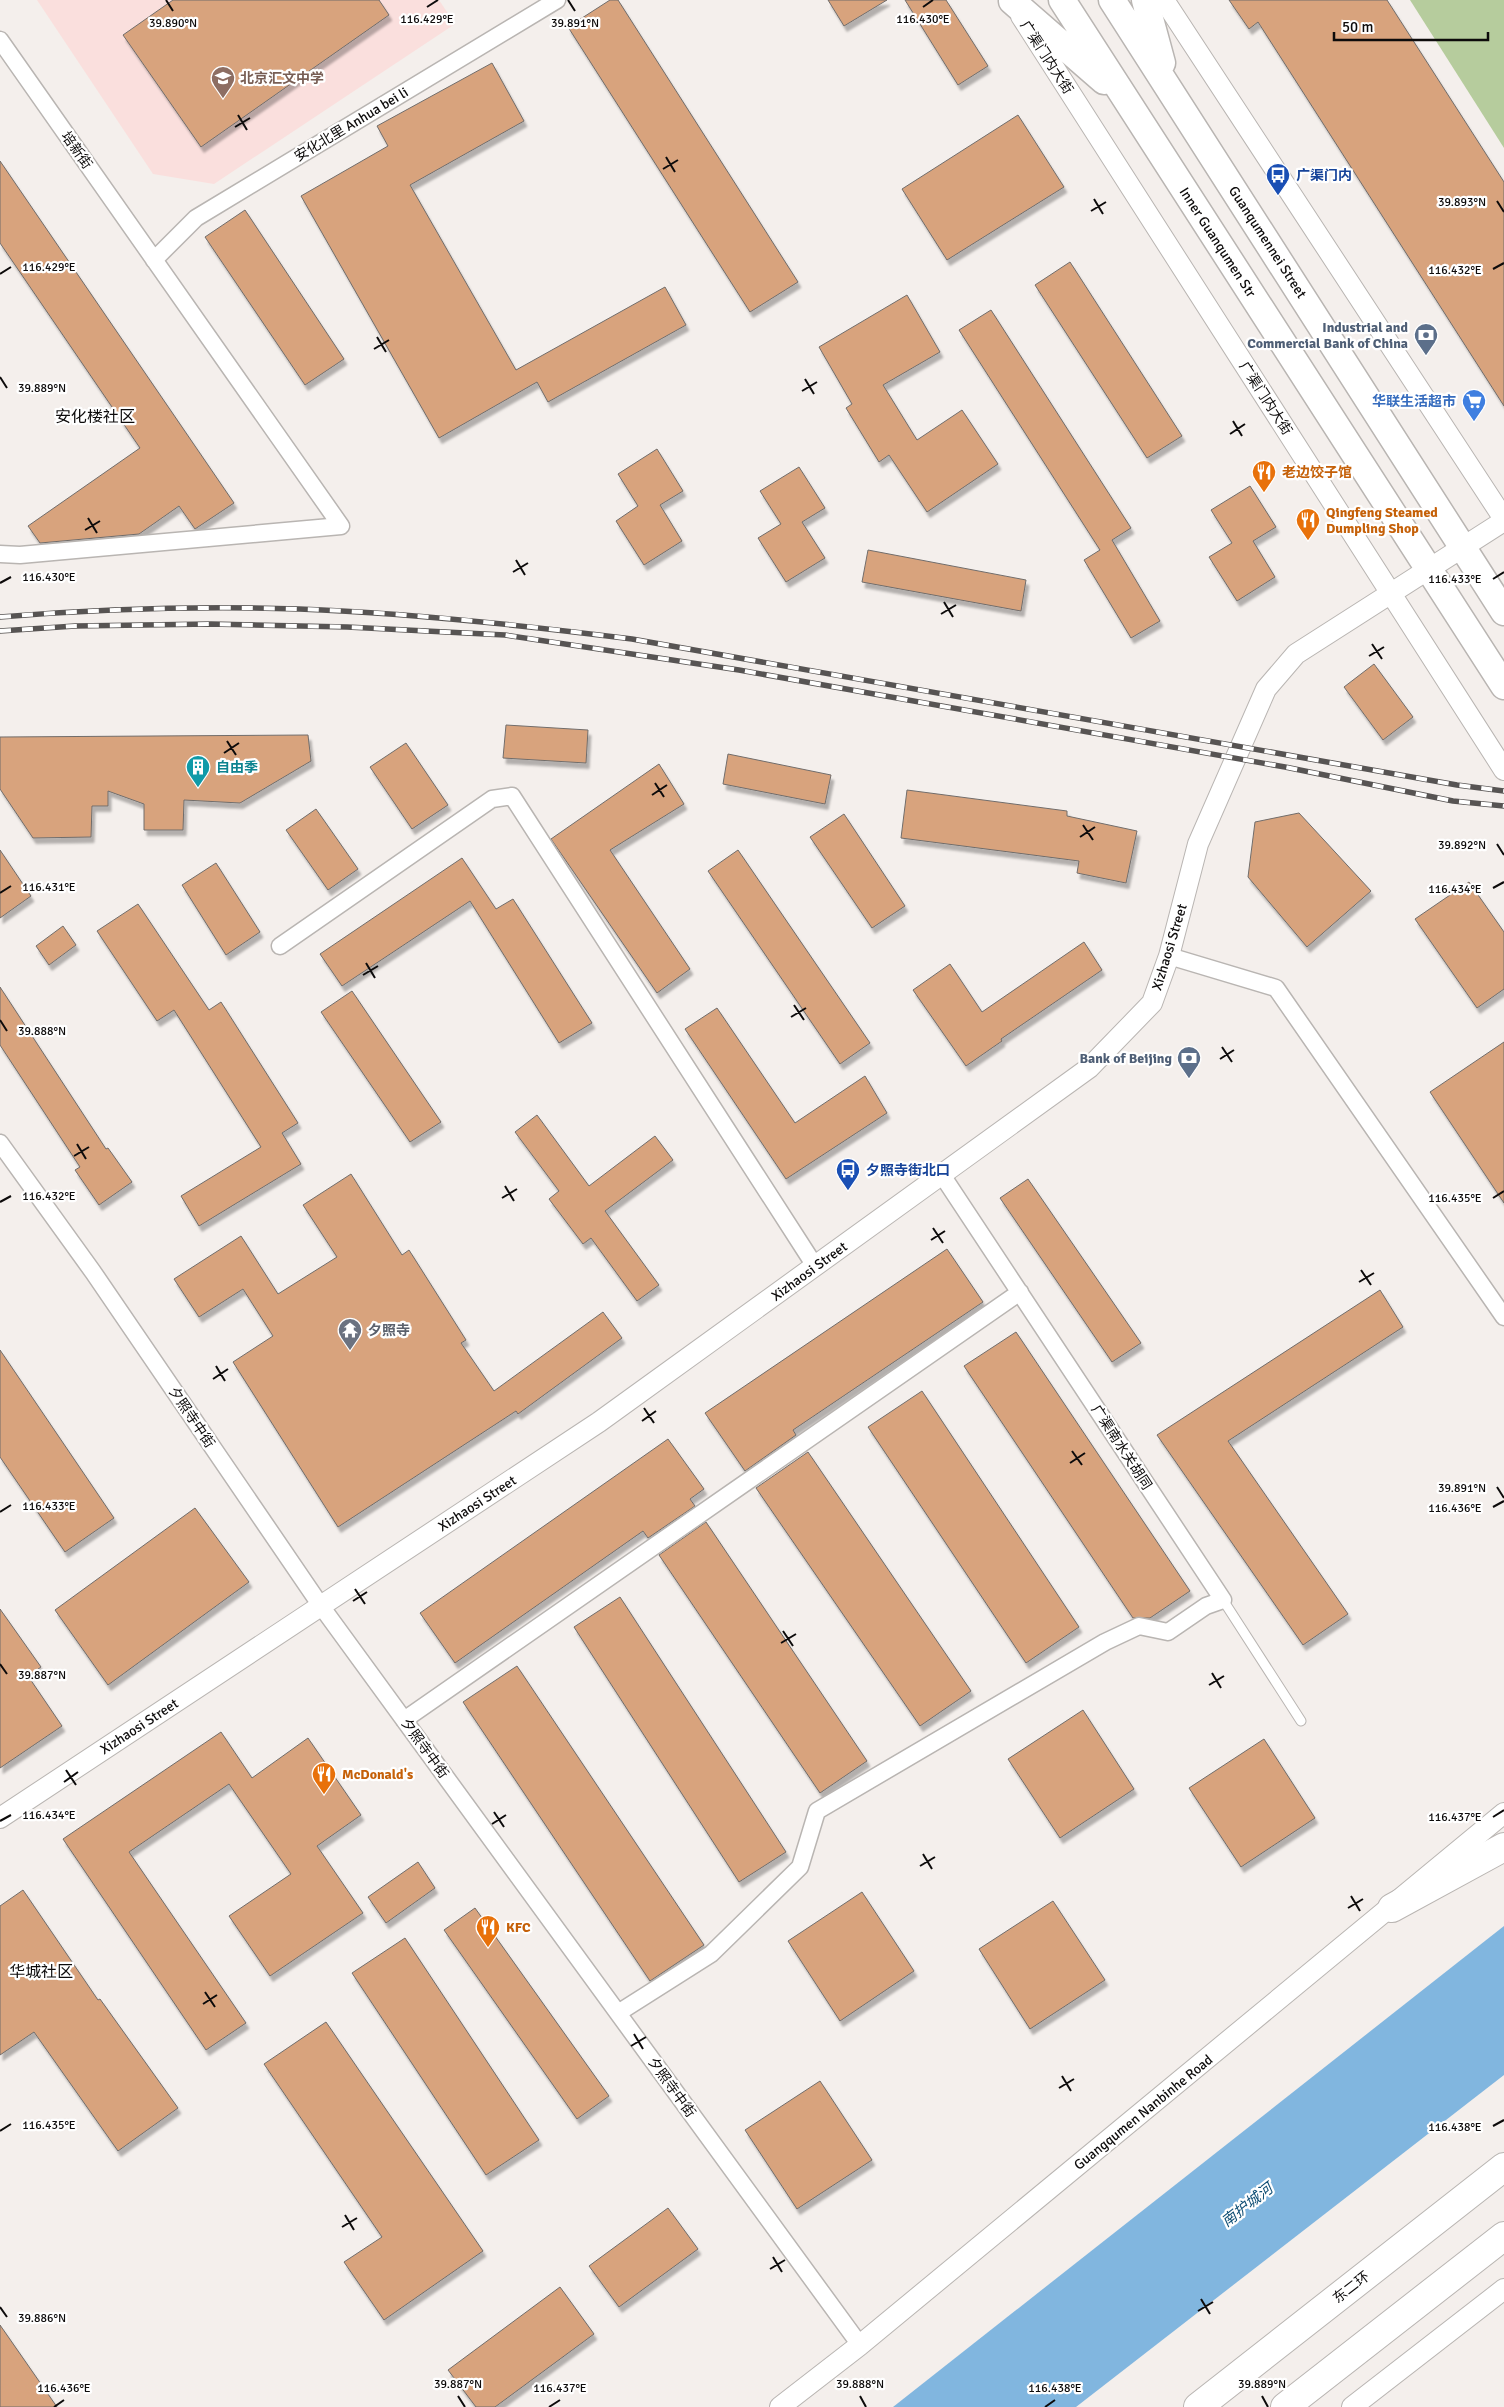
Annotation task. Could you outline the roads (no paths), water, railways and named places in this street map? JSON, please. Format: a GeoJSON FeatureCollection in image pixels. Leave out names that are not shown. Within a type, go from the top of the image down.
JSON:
{"type":"FeatureCollection","features":[{"type":"Feature","properties":{"kind":"highway"},"geometry":{"type":"LineString","coordinates":[[1392,1908],[1504,1847]]}},
{"type":"Feature","properties":{"kind":"highway","name":"东二环"},"geometry":{"type":"LineString","coordinates":[[1198,2407],[1504,2167]]}},
{"type":"Feature","properties":{"kind":"highway"},"geometry":{"type":"LineString","coordinates":[[1285,2407],[1500,2241]]}},
{"type":"Feature","properties":{"kind":"main road","name":"Inner Guanqumen Str"},"geometry":{"type":"LineString","coordinates":[[1062,0],[1504,686]]}},
{"type":"Feature","properties":{"kind":"main road","name":"Guanqumennei Street"},"geometry":{"type":"LineString","coordinates":[[1112,0],[1465,548],[1504,612]]}},
{"type":"Feature","properties":{"kind":"main road"},"geometry":{"type":"LineString","coordinates":[[1145,0],[1168,88]]}},
{"type":"Feature","properties":{"kind":"main road"},"geometry":{"type":"LineString","coordinates":[[1011,1],[1124,98]]}},
{"type":"Feature","properties":{"kind":"street","name":"安化北里 Anhua bei li"},"geometry":{"type":"LineString","coordinates":[[154,260],[196,218],[557,0]]}},
{"type":"Feature","properties":{"kind":"street"},"geometry":{"type":"LineString","coordinates":[[1164,0],[1504,520]]}},
{"type":"Feature","properties":{"kind":"street","name":"广渠门内大街"},"geometry":{"type":"LineString","coordinates":[[1011,1],[1504,770]]}},
{"type":"Feature","properties":{"kind":"street","name":"培新街"},"geometry":{"type":"LineString","coordinates":[[0,40],[341,526],[20,555],[0,554]]}},
{"type":"Feature","properties":{"kind":"street","name":"Xizhaosi Street"},"geometry":{"type":"LineString","coordinates":[[0,1818],[599,1422],[1089,1068],[1152,1003],[1169,956],[1198,844],[1266,689],[1296,654],[1431,570],[1504,520]]}},
{"type":"Feature","properties":{"kind":"street"},"geometry":{"type":"LineString","coordinates":[[280,946],[492,799],[512,796],[815,1266]]}},
{"type":"Feature","properties":{"kind":"street"},"geometry":{"type":"LineString","coordinates":[[1169,956],[1276,988],[1504,1317]]}},
{"type":"Feature","properties":{"kind":"street","name":"夕照寺中街"},"geometry":{"type":"LineString","coordinates":[[0,1143],[93,1272],[321,1606],[860,2345]]}},
{"type":"Feature","properties":{"kind":"street","name":"广渠南水关胡同"},"geometry":{"type":"LineString","coordinates":[[942,1174],[1223,1600]]}},
{"type":"Feature","properties":{"kind":"street"},"geometry":{"type":"LineString","coordinates":[[404,1720],[1020,1292]]}},
{"type":"Feature","properties":{"kind":"street"},"geometry":{"type":"LineString","coordinates":[[618,2013],[711,1954],[800,1867],[817,1812],[1105,1642],[1139,1626],[1168,1632],[1206,1606],[1223,1600]]}},
{"type":"Feature","properties":{"kind":"street","name":"Guangqumen Nanbinhe Road"},"geometry":{"type":"LineString","coordinates":[[780,2407],[860,2345],[1504,1814]]}},
{"type":"Feature","properties":{"kind":"street"},"geometry":{"type":"LineString","coordinates":[[1352,2407],[1504,2289]]}},
{"type":"Feature","properties":{"kind":"lane","name":"广渠南水关胡同"},"geometry":{"type":"LineString","coordinates":[[1223,1600],[1301,1721]]}},
{"type":"Feature","properties":{"kind":"water","name":"南护城河"},"geometry":{"type":"Polygon","coordinates":[[[1504,1926],[1504,2075],[1076,2407],[893,2407],[1504,1926]]]}},
{"type":"Feature","properties":{"kind":"railway"},"geometry":{"type":"LineString","coordinates":[[0,617],[150,609],[262,608],[383,613],[549,629],[632,639],[1457,785],[1504,791]]}},
{"type":"Feature","properties":{"kind":"railway"},"geometry":{"type":"LineString","coordinates":[[0,631],[75,626],[211,624],[347,627],[505,635],[739,670],[1285,767],[1453,801],[1504,806]]}},
{"type":"Feature","properties":{"kind":"place","name":"北京汇文中学"},"geometry":{"type":"Point","coordinates":[223,99]}},
{"type":"Feature","properties":{"kind":"place","name":"广渠门内"},"geometry":{"type":"Point","coordinates":[1278,196]}},
{"type":"Feature","properties":{"kind":"place","name":"Industrial and Commercial Bank of China"},"geometry":{"type":"Point","coordinates":[1426,356]}},
{"type":"Feature","properties":{"kind":"place","name":"华联生活超市"},"geometry":{"type":"Point","coordinates":[1474,422]}},
{"type":"Feature","properties":{"kind":"place","name":"老边饺子馆"},"geometry":{"type":"Point","coordinates":[1264,493]}},
{"type":"Feature","properties":{"kind":"place","name":"Qingfeng Steamed Dumpling Shop"},"geometry":{"type":"Point","coordinates":[1308,541]}},
{"type":"Feature","properties":{"kind":"place","name":"自由季"},"geometry":{"type":"Point","coordinates":[198,788]}},
{"type":"Feature","properties":{"kind":"place","name":"Bank of Beijing"},"geometry":{"type":"Point","coordinates":[1189,1079]}},
{"type":"Feature","properties":{"kind":"place","name":"夕照寺街北口"},"geometry":{"type":"Point","coordinates":[848,1191]}},
{"type":"Feature","properties":{"kind":"place","name":"夕照寺"},"geometry":{"type":"Point","coordinates":[350,1351]}},
{"type":"Feature","properties":{"kind":"place","name":"McDonald's"},"geometry":{"type":"Point","coordinates":[324,1795]}},
{"type":"Feature","properties":{"kind":"place","name":"KFC"},"geometry":{"type":"Point","coordinates":[488,1948]}},
{"type":"Feature","properties":{"kind":"district","name":"安化楼社区"},"geometry":{"type":"Point","coordinates":[95,416]}},
{"type":"Feature","properties":{"kind":"district","name":"华城社区"},"geometry":{"type":"Point","coordinates":[41,1971]}}]}
